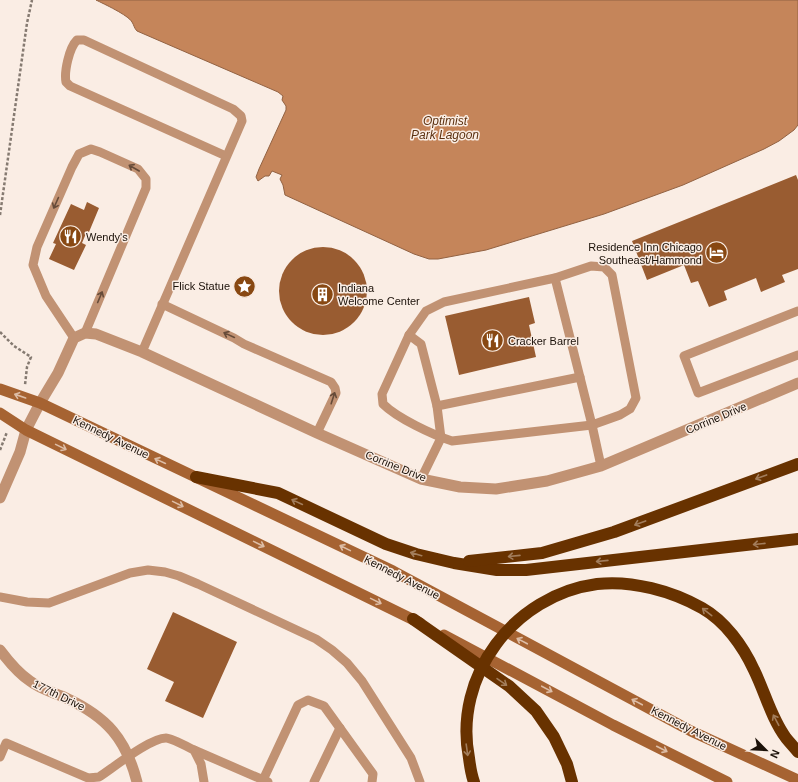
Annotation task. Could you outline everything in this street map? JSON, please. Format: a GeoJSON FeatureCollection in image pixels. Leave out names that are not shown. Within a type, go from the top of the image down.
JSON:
{"type":"FeatureCollection","features":[{"type":"Feature","properties":{"kind":"highway"},"geometry":{"type":"LineString","coordinates":[[454,563],[542,553],[614,532],[798,464]]}},
{"type":"Feature","properties":{"kind":"highway"},"geometry":{"type":"LineString","coordinates":[[196,477],[278,493],[386,544],[416,554],[454,563],[498,570],[526,570],[798,539]]}},
{"type":"Feature","properties":{"kind":"highway"},"geometry":{"type":"LineString","coordinates":[[474,782],[466,746],[466,717],[472,689],[482,664],[500,638],[525,614],[547,600],[572,590],[597,584],[622,584],[654,588],[702,608],[722,624],[741,646],[754,670],[769,707],[786,737],[798,752]]}},
{"type":"Feature","properties":{"kind":"highway"},"geometry":{"type":"LineString","coordinates":[[413,619],[509,686],[536,711],[554,737],[572,782]]}},
{"type":"Feature","properties":{"kind":"main road","name":"Kennedy Avenue"},"geometry":{"type":"LineString","coordinates":[[0,389],[40,403],[393,571],[691,731],[798,780]]}},
{"type":"Feature","properties":{"kind":"main road"},"geometry":{"type":"LineString","coordinates":[[0,413],[26,430],[413,619],[614,725],[728,782]]}},
{"type":"Feature","properties":{"kind":"street","name":"Corrine Drive"},"geometry":{"type":"LineString","coordinates":[[85,333],[96,334],[142,352],[317,433],[421,478],[460,487],[496,489],[547,481],[601,466],[798,384]]}},
{"type":"Feature","properties":{"kind":"street"},"geometry":{"type":"LineString","coordinates":[[0,498],[20,452],[26,430],[58,373],[74,338],[85,333]]}},
{"type":"Feature","properties":{"kind":"street","name":"177th Drive"},"geometry":{"type":"LineString","coordinates":[[0,650],[12,666],[31,682],[84,707],[104,721],[120,740],[129,756],[137,782]]}},
{"type":"Feature","properties":{"kind":"lane"},"geometry":{"type":"LineString","coordinates":[[142,352],[242,121],[241,116],[238,112],[84,40],[77,40],[73,44],[64,74],[66,82],[70,86],[226,156]]}},
{"type":"Feature","properties":{"kind":"lane"},"geometry":{"type":"LineString","coordinates":[[74,338],[46,296],[34,265],[37,247],[72,167],[80,154],[91,149],[138,169],[146,179],[146,188],[85,333]]}},
{"type":"Feature","properties":{"kind":"lane"},"geometry":{"type":"LineString","coordinates":[[591,266],[604,267],[612,275],[636,398],[630,409],[620,415],[592,424],[452,441],[441,438],[391,412],[383,404],[382,394],[410,335],[426,311],[444,302],[555,278],[591,266]]}},
{"type":"Feature","properties":{"kind":"lane"},"geometry":{"type":"LineString","coordinates":[[555,278],[592,424],[601,466]]}},
{"type":"Feature","properties":{"kind":"lane"},"geometry":{"type":"LineString","coordinates":[[162,304],[244,344],[331,382],[336,393],[317,433]]}},
{"type":"Feature","properties":{"kind":"lane"},"geometry":{"type":"LineString","coordinates":[[798,311],[684,356],[698,393],[798,355]]}},
{"type":"Feature","properties":{"kind":"lane"},"geometry":{"type":"LineString","coordinates":[[410,335],[421,344],[437,406],[441,438],[421,478]]}},
{"type":"Feature","properties":{"kind":"lane"},"geometry":{"type":"LineString","coordinates":[[437,406],[580,377]]}},
{"type":"Feature","properties":{"kind":"lane"},"geometry":{"type":"LineString","coordinates":[[0,597],[27,602],[49,603],[130,573],[148,570],[172,574],[198,584],[316,639],[347,663],[362,681],[411,758],[420,782]]}},
{"type":"Feature","properties":{"kind":"lane"},"geometry":{"type":"LineString","coordinates":[[0,757],[6,743],[82,776],[95,780],[151,742],[166,738],[253,778],[266,781],[298,705],[308,700],[324,706],[373,774],[372,782]]}},
{"type":"Feature","properties":{"kind":"lane"},"geometry":{"type":"LineString","coordinates":[[314,782],[340,728]]}},
{"type":"Feature","properties":{"kind":"lane"},"geometry":{"type":"LineString","coordinates":[[194,750],[201,764],[204,782]]}},
{"type":"Feature","properties":{"kind":"path"},"geometry":{"type":"LineString","coordinates":[[0,215],[27,23],[32,0]]}},
{"type":"Feature","properties":{"kind":"path"},"geometry":{"type":"LineString","coordinates":[[0,332],[14,346],[31,356],[27,367]]}},
{"type":"Feature","properties":{"kind":"path"},"geometry":{"type":"LineString","coordinates":[[0,450],[2,446]]}},
{"type":"Feature","properties":{"kind":"water","name":"Optimist Park Lagoon"},"geometry":{"type":"Polygon","coordinates":[[[96,0],[798,0],[798,125],[794,130],[779,141],[764,149],[683,185],[604,214],[486,250],[438,259],[429,259],[414,254],[285,195],[280,179],[282,175],[272,171],[269,176],[265,176],[258,181],[256,177],[259,169],[286,110],[286,106],[282,100],[283,96],[278,92],[137,31],[130,19],[96,0]]]}},
{"type":"Feature","properties":{"kind":"building","name":"Residence Inn Chicago Southeast/Hammond"},"geometry":{"type":"Polygon","coordinates":[[[796,175],[798,180],[798,269],[782,275],[785,282],[761,292],[756,278],[724,291],[727,300],[709,307],[698,281],[691,283],[684,265],[647,280],[632,241],[796,175]]]}},
{"type":"Feature","properties":{"kind":"building","name":"Wendy's"},"geometry":{"type":"Polygon","coordinates":[[[87,202],[99,208],[89,232],[87,231],[82,243],[86,245],[74,270],[49,259],[56,244],[53,243],[71,204],[84,210],[87,202]]]}},
{"type":"Feature","properties":{"kind":"building","name":"Indiana Welcome Center"},"geometry":{"type":"Polygon","coordinates":[[[323,247],[340,250],[348,254],[360,266],[364,274],[367,291],[364,308],[360,316],[348,328],[340,332],[323,335],[306,332],[298,328],[286,316],[282,308],[279,291],[282,274],[286,266],[298,254],[306,250],[323,247]]]}},
{"type":"Feature","properties":{"kind":"building","name":"Cracker Barrel"},"geometry":{"type":"Polygon","coordinates":[[[529,297],[535,323],[529,325],[536,357],[459,375],[445,316],[529,297]]]}},
{"type":"Feature","properties":{"kind":"building"},"geometry":{"type":"Polygon","coordinates":[[[173,612],[237,642],[203,718],[165,701],[174,682],[147,669],[173,612]]]}},
{"type":"Feature","properties":{"kind":"place","name":"Wendy's"},"geometry":{"type":"Point","coordinates":[70,237]}},
{"type":"Feature","properties":{"kind":"place","name":"Residence Inn Chicago Southeast/Hammond"},"geometry":{"type":"Point","coordinates":[717,253]}},
{"type":"Feature","properties":{"kind":"place","name":"Flick Statue"},"geometry":{"type":"Point","coordinates":[245,286]}},
{"type":"Feature","properties":{"kind":"place","name":"Indiana Welcome Center"},"geometry":{"type":"Point","coordinates":[323,294]}},
{"type":"Feature","properties":{"kind":"place","name":"Cracker Barrel"},"geometry":{"type":"Point","coordinates":[492,341]}}]}
